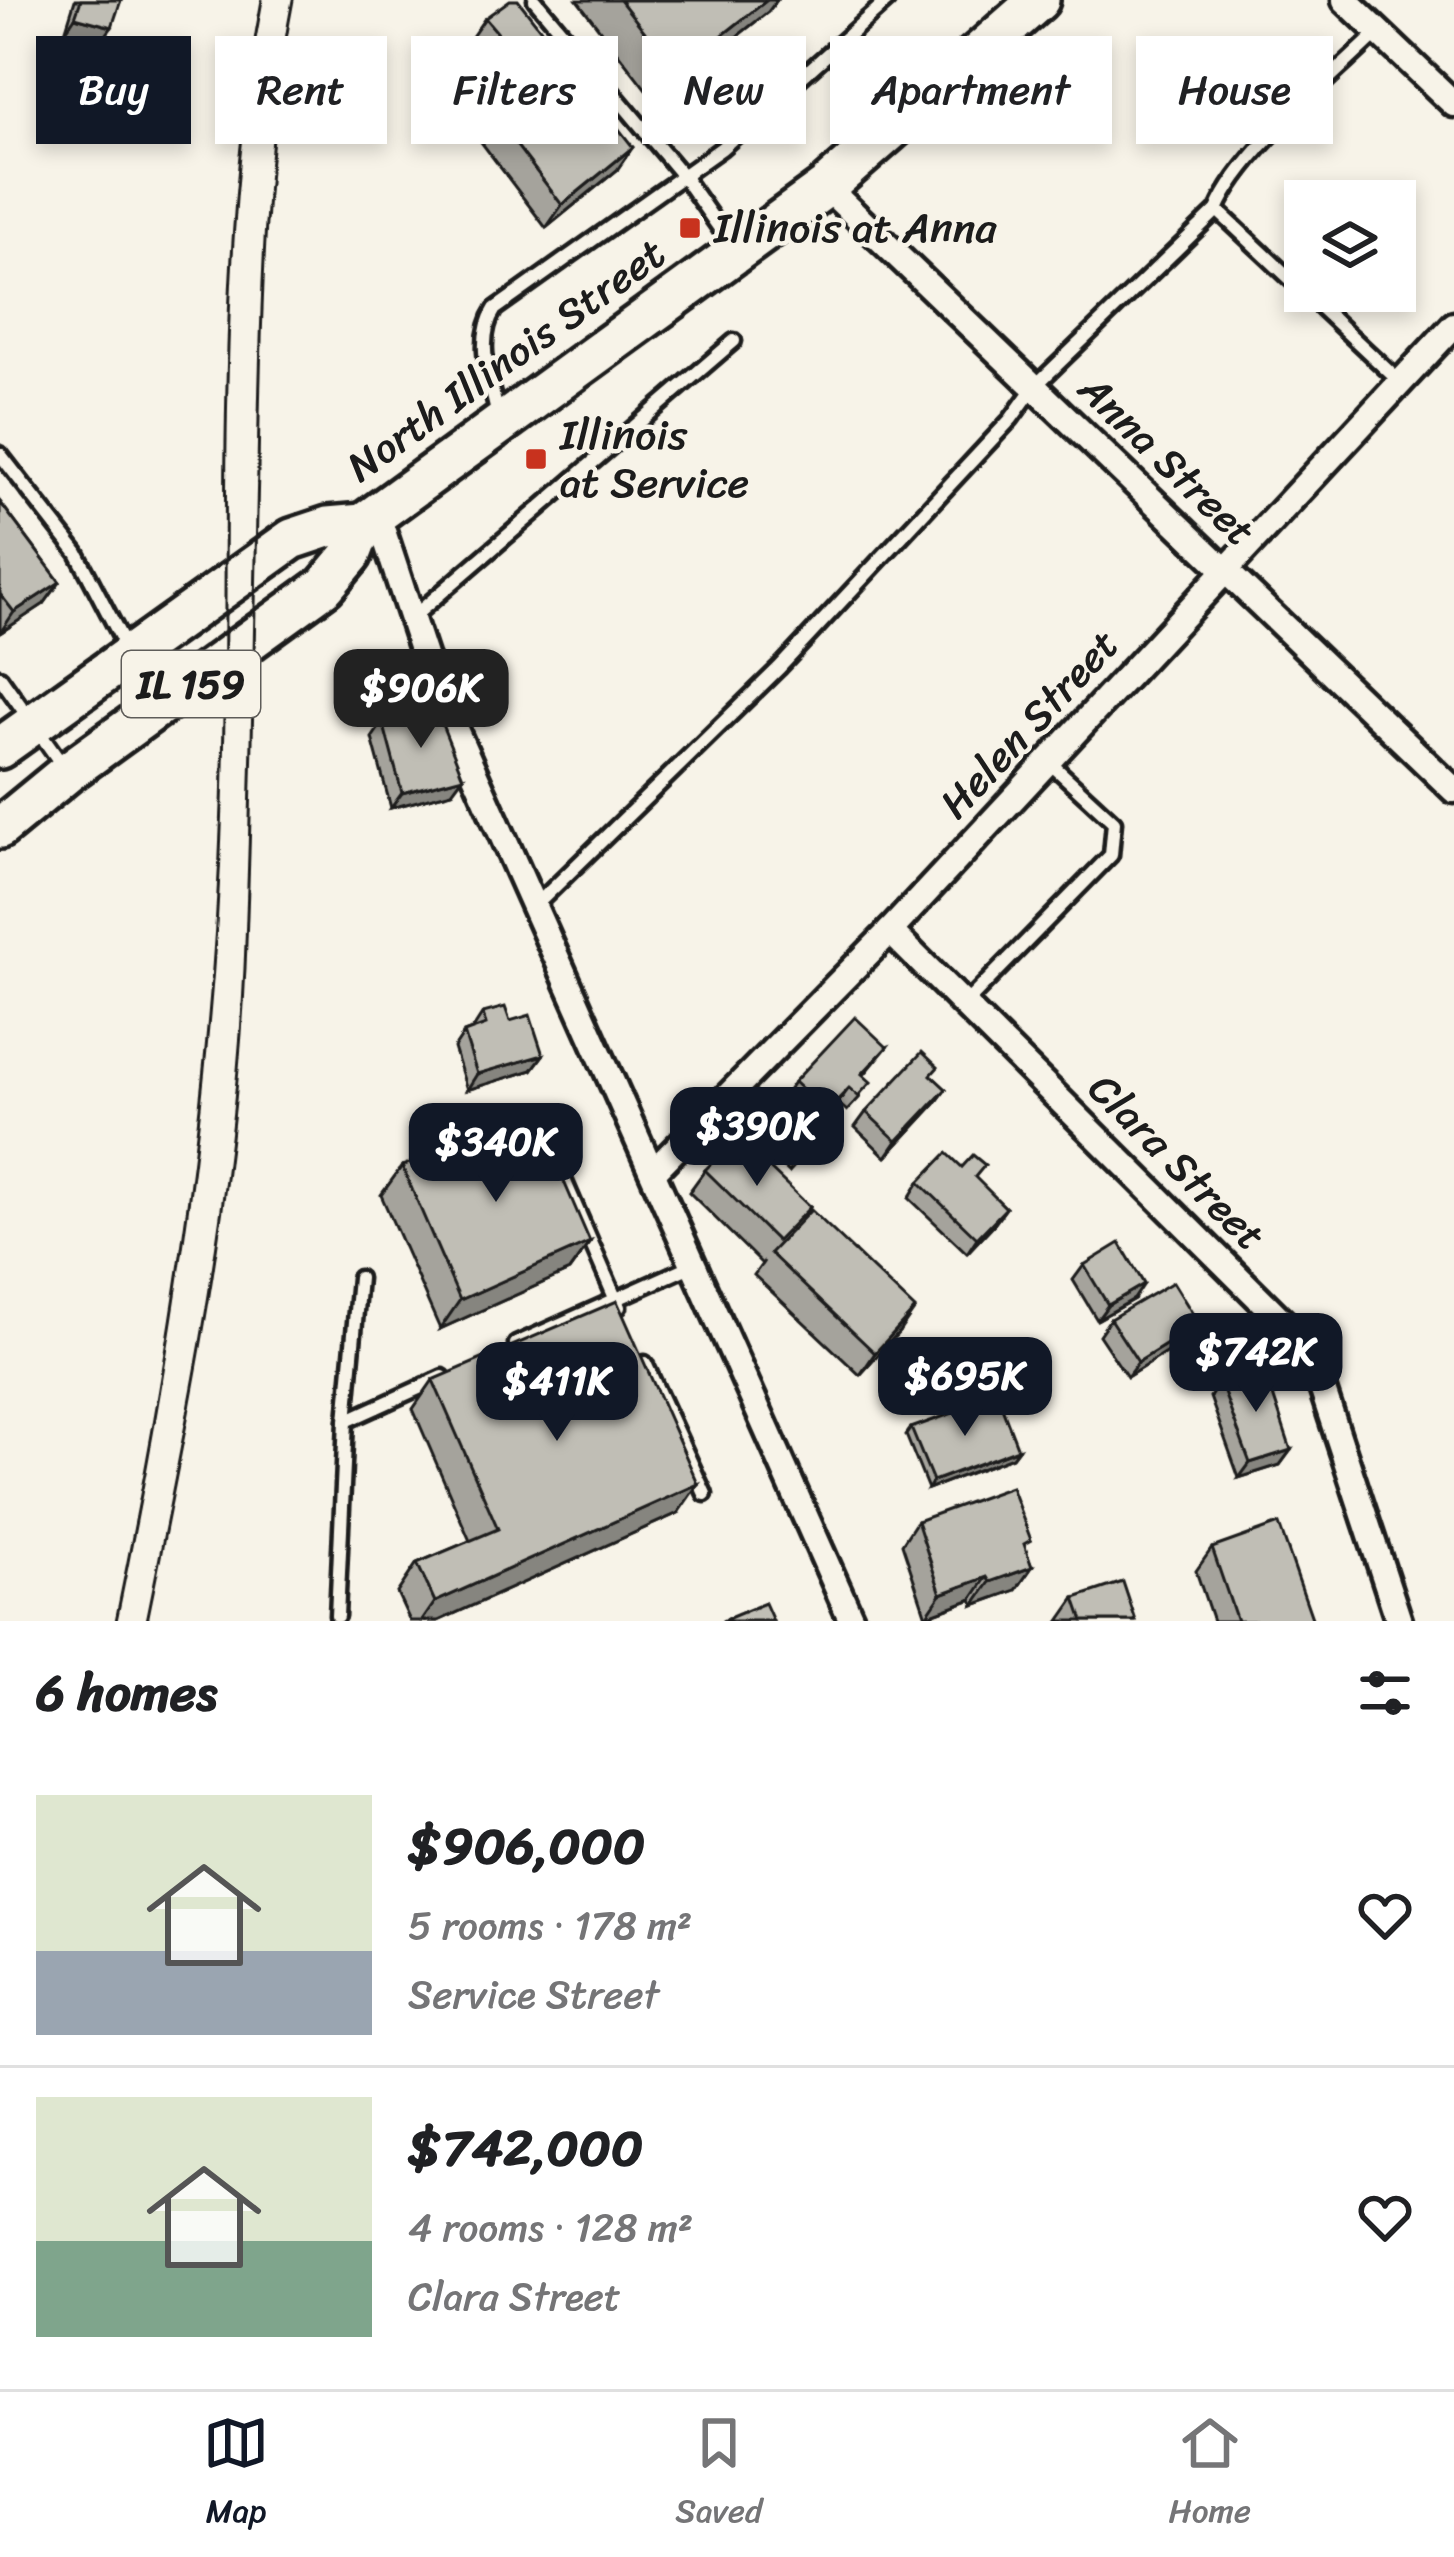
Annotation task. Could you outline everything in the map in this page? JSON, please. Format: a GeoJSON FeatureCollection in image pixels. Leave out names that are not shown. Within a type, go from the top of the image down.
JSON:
{"type":"FeatureCollection","features":[{"type":"Feature","properties":{"kind":"main road","name":"North Illinois Street"},"geometry":{"type":"LineString","coordinates":[[999,36],[1039,0]]}},
{"type":"Feature","properties":{"kind":"main road","name":"North Illinois Street"},"geometry":{"type":"LineString","coordinates":[[0,748],[292,539],[370,518],[826,187],[878,144]]}},
{"type":"Feature","properties":{"kind":"main road","name":"North Illinois Street"},"geometry":{"type":"LineString","coordinates":[[0,828],[68,772],[325,586],[351,555],[370,518]]}},
{"type":"Feature","properties":{"kind":"street"},"geometry":{"type":"LineString","coordinates":[[1345,0],[1454,104]]}},
{"type":"Feature","properties":{"kind":"street","name":"Anna Street"},"geometry":{"type":"LineString","coordinates":[[826,187],[1454,790]]}},
{"type":"Feature","properties":{"kind":"street","name":"Helen Street"},"geometry":{"type":"LineString","coordinates":[[654,1171],[890,931],[1454,326]]}},
{"type":"Feature","properties":{"kind":"street"},"geometry":{"type":"LineString","coordinates":[[370,518],[429,671],[852,1621]]}},
{"type":"Feature","properties":{"kind":"street","name":"Clara Street"},"geometry":{"type":"LineString","coordinates":[[890,931],[1309,1348],[1399,1621]]}},
{"type":"Feature","properties":{"kind":"lane"},"geometry":{"type":"LineString","coordinates":[[536,0],[683,176],[736,252]]}},
{"type":"Feature","properties":{"kind":"lane"},"geometry":{"type":"LineString","coordinates":[[848,36],[888,0]]}},
{"type":"Feature","properties":{"kind":"lane"},"geometry":{"type":"LineString","coordinates":[[535,906],[779,668],[1011,419],[1034,387],[1216,210],[1224,191],[1378,32]]}},
{"type":"Feature","properties":{"kind":"lane"},"geometry":{"type":"LineString","coordinates":[[500,424],[484,348],[484,326],[495,309],[683,176],[830,52]]}},
{"type":"Feature","properties":{"kind":"lane"},"geometry":{"type":"LineString","coordinates":[[1216,210],[1401,383]]}},
{"type":"Feature","properties":{"kind":"lane"},"geometry":{"type":"LineString","coordinates":[[412,618],[734,341]]}},
{"type":"Feature","properties":{"kind":"lane"},"geometry":{"type":"LineString","coordinates":[[0,454],[76,553],[128,652]]}},
{"type":"Feature","properties":{"kind":"lane"},"geometry":{"type":"LineString","coordinates":[[0,677],[68,772]]}},
{"type":"Feature","properties":{"kind":"lane"},"geometry":{"type":"LineString","coordinates":[[964,1005],[1111,855],[1114,822],[1048,761]]}},
{"type":"Feature","properties":{"kind":"lane"},"geometry":{"type":"LineString","coordinates":[[555,1159],[626,1321]]}},
{"type":"Feature","properties":{"kind":"lane"},"geometry":{"type":"LineString","coordinates":[[508,1348],[696,1264]]}},
{"type":"Feature","properties":{"kind":"lane"},"geometry":{"type":"LineString","coordinates":[[337,1616],[346,1421],[359,1278]]}},
{"type":"Feature","properties":{"kind":"lane"},"geometry":{"type":"LineString","coordinates":[[635,1343],[705,1494]]}},
{"type":"Feature","properties":{"kind":"lane"},"geometry":{"type":"LineString","coordinates":[[346,1421],[468,1366]]}},
{"type":"Feature","properties":{"kind":"building"},"geometry":{"type":"Polygon","coordinates":[[[81,0],[121,0],[112,27],[75,17],[81,0]]]}},
{"type":"Feature","properties":{"kind":"building"},"geometry":{"type":"Polygon","coordinates":[[[510,0],[518,0],[546,36],[500,36],[485,18],[510,0]]]}},
{"type":"Feature","properties":{"kind":"building"},"geometry":{"type":"Polygon","coordinates":[[[620,0],[767,0],[722,36],[648,36],[620,0]]]}},
{"type":"Feature","properties":{"kind":"building"},"geometry":{"type":"Polygon","coordinates":[[[618,128],[633,147],[562,205],[515,144],[618,144],[618,128]]]}},
{"type":"Feature","properties":{"kind":"building"},"geometry":{"type":"Polygon","coordinates":[[[0,502],[60,582],[14,612],[0,594],[0,502]]]}},
{"type":"Feature","properties":{"kind":"building"},"geometry":{"type":"Polygon","coordinates":[[[435,707],[463,777],[402,793],[383,722],[435,707]]]}},
{"type":"Feature","properties":{"kind":"building"},"geometry":{"type":"Polygon","coordinates":[[[505,1007],[510,1021],[530,1015],[543,1055],[477,1074],[464,1033],[486,1025],[483,1013],[505,1007]]]}},
{"type":"Feature","properties":{"kind":"building"},"geometry":{"type":"Polygon","coordinates":[[[855,1017],[887,1047],[862,1074],[871,1082],[858,1096],[849,1088],[826,1112],[794,1082],[855,1017]]]}},
{"type":"Feature","properties":{"kind":"building"},"geometry":{"type":"Polygon","coordinates":[[[922,1052],[938,1067],[931,1075],[946,1089],[897,1141],[866,1112],[922,1052]]]}},
{"type":"Feature","properties":{"kind":"building"},"geometry":{"type":"Polygon","coordinates":[[[534,1112],[590,1242],[460,1300],[402,1166],[534,1112]]]}},
{"type":"Feature","properties":{"kind":"building"},"geometry":{"type":"Polygon","coordinates":[[[793,1121],[816,1142],[795,1165],[772,1144],[793,1121]]]}},
{"type":"Feature","properties":{"kind":"building"},"geometry":{"type":"Polygon","coordinates":[[[737,1137],[810,1207],[777,1241],[705,1170],[737,1137]]]}},
{"type":"Feature","properties":{"kind":"building"},"geometry":{"type":"Polygon","coordinates":[[[947,1153],[962,1167],[973,1155],[985,1165],[975,1177],[1006,1208],[977,1238],[919,1182],[947,1153]]]}},
{"type":"Feature","properties":{"kind":"building"},"geometry":{"type":"Polygon","coordinates":[[[811,1210],[915,1309],[875,1353],[770,1253],[811,1210]]]}},
{"type":"Feature","properties":{"kind":"building"},"geometry":{"type":"Polygon","coordinates":[[[1120,1243],[1144,1284],[1108,1305],[1084,1265],[1120,1243]]]}},
{"type":"Feature","properties":{"kind":"building"},"geometry":{"type":"Polygon","coordinates":[[[1173,1282],[1199,1324],[1138,1362],[1110,1319],[1173,1282]]]}},
{"type":"Feature","properties":{"kind":"building"},"geometry":{"type":"Polygon","coordinates":[[[617,1301],[698,1484],[435,1602],[417,1563],[498,1529],[433,1380],[617,1301]]]}},
{"type":"Feature","properties":{"kind":"building"},"geometry":{"type":"Polygon","coordinates":[[[1264,1368],[1291,1450],[1250,1463],[1220,1382],[1264,1368]]]}},
{"type":"Feature","properties":{"kind":"building"},"geometry":{"type":"Polygon","coordinates":[[[998,1397],[1018,1449],[933,1481],[911,1428],[998,1397]]]}},
{"type":"Feature","properties":{"kind":"building"},"geometry":{"type":"Polygon","coordinates":[[[1011,1487],[1031,1540],[1024,1544],[1032,1567],[941,1594],[917,1521],[1011,1487]]]}},
{"type":"Feature","properties":{"kind":"building"},"geometry":{"type":"Polygon","coordinates":[[[1279,1524],[1313,1621],[1237,1621],[1212,1548],[1279,1524]]]}},
{"type":"Feature","properties":{"kind":"building"},"geometry":{"type":"Polygon","coordinates":[[[1123,1582],[1136,1621],[1083,1621],[1075,1598],[1123,1582]]]}},
{"type":"Feature","properties":{"kind":"building"},"geometry":{"type":"Polygon","coordinates":[[[765,1603],[773,1621],[722,1621],[765,1603]]]}},
{"type":"Feature","properties":{"kind":"tram line"},"geometry":{"type":"LineString","coordinates":[[116,1621],[172,1317],[210,1011],[222,805],[230,300],[246,99],[262,0]]}},
{"type":"Feature","properties":{"kind":"tram line"},"geometry":{"type":"LineString","coordinates":[[147,1621],[209,1296],[240,1050],[265,234],[275,116],[293,0]]}},
{"type":"Feature","properties":{"kind":"place","name":"Illinois at Anna"},"geometry":{"type":"Point","coordinates":[690,228]}},
{"type":"Feature","properties":{"kind":"place","name":"Illinois at Service"},"geometry":{"type":"Point","coordinates":[536,459]}}]}
